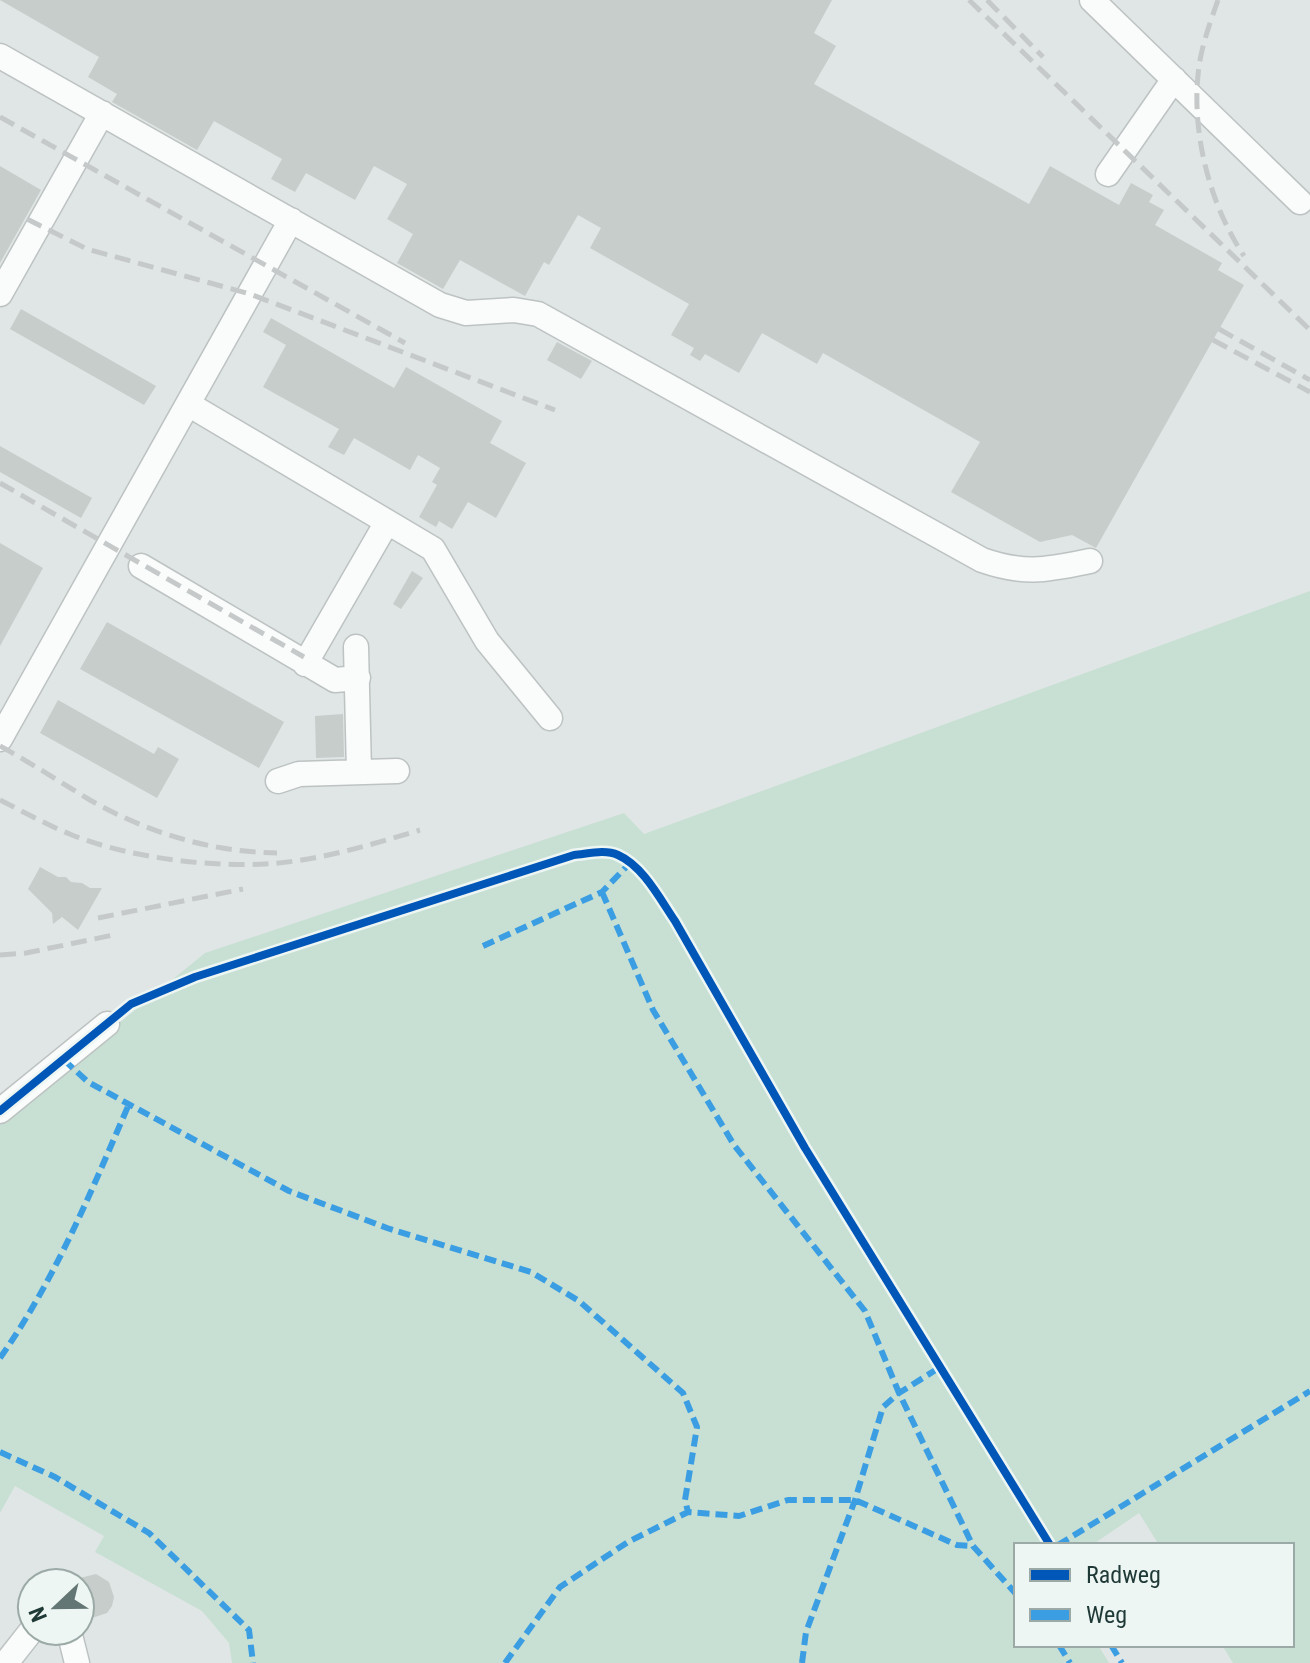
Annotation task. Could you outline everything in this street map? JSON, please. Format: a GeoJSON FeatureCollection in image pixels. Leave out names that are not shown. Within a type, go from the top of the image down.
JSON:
{"type":"FeatureCollection","features":[{"type":"Feature","properties":{"kind":"street"},"geometry":{"type":"LineString","coordinates":[[1092,0],[1300,202]]}},
{"type":"Feature","properties":{"kind":"street"},"geometry":{"type":"LineString","coordinates":[[0,56],[440,305],[466,313],[514,310],[538,314],[559,323],[982,560],[1010,570],[1035,571],[1090,561]]}},
{"type":"Feature","properties":{"kind":"street"},"geometry":{"type":"LineString","coordinates":[[1108,174],[1174,79]]}},
{"type":"Feature","properties":{"kind":"street"},"geometry":{"type":"LineString","coordinates":[[0,294],[102,113]]}},
{"type":"Feature","properties":{"kind":"street"},"geometry":{"type":"LineString","coordinates":[[0,739],[291,220]]}},
{"type":"Feature","properties":{"kind":"street"},"geometry":{"type":"LineString","coordinates":[[188,404],[433,549],[487,641],[550,718]]}},
{"type":"Feature","properties":{"kind":"street"},"geometry":{"type":"LineString","coordinates":[[305,664],[387,522]]}},
{"type":"Feature","properties":{"kind":"street"},"geometry":{"type":"LineString","coordinates":[[141,566],[335,680],[358,678]]}},
{"type":"Feature","properties":{"kind":"street"},"geometry":{"type":"LineString","coordinates":[[356,647],[359,772]]}},
{"type":"Feature","properties":{"kind":"street"},"geometry":{"type":"LineString","coordinates":[[278,781],[299,774],[397,771]]}},
{"type":"Feature","properties":{"kind":"street"},"geometry":{"type":"LineString","coordinates":[[0,1111],[107,1024]]}},
{"type":"Feature","properties":{"kind":"street"},"geometry":{"type":"LineString","coordinates":[[6,1663],[19,1647]]}},
{"type":"Feature","properties":{"kind":"green space"},"geometry":{"type":"Polygon","coordinates":[[[1310,591],[1310,1663],[1233,1663],[1223,1647],[1294,1647],[1294,1543],[1158,1543],[1139,1513],[1095,1543],[1014,1543],[1014,1647],[1099,1647],[1109,1663],[232,1663],[229,1643],[202,1611],[95,1552],[104,1536],[15,1486],[0,1513],[0,1120],[205,953],[624,813],[644,834],[1310,591]]]}},
{"type":"Feature","properties":{"kind":"building"},"geometry":{"type":"Polygon","coordinates":[[[0,0],[832,0],[814,33],[836,46],[814,84],[1029,204],[1050,166],[1119,205],[1131,183],[1153,195],[1149,202],[1164,210],[1155,225],[1222,263],[1218,270],[1244,285],[1096,548],[1072,535],[1040,542],[951,492],[980,442],[823,353],[817,364],[762,333],[739,373],[705,354],[700,361],[690,355],[694,348],[671,335],[689,304],[590,248],[601,228],[578,215],[549,265],[544,262],[525,296],[460,260],[443,289],[397,263],[413,234],[387,219],[407,184],[374,166],[355,200],[306,173],[295,192],[271,179],[282,159],[214,121],[197,150],[112,102],[117,94],[88,77],[99,57],[0,0]]]}},
{"type":"Feature","properties":{"kind":"building"},"geometry":{"type":"Polygon","coordinates":[[[0,166],[41,190],[0,263],[0,166]]]}},
{"type":"Feature","properties":{"kind":"building"},"geometry":{"type":"Polygon","coordinates":[[[21,309],[156,386],[144,405],[10,329],[21,309]]]}},
{"type":"Feature","properties":{"kind":"building"},"geometry":{"type":"Polygon","coordinates":[[[271,318],[394,388],[406,367],[502,421],[490,443],[526,463],[496,518],[468,502],[452,529],[439,521],[436,527],[419,517],[437,485],[432,482],[440,468],[418,455],[410,470],[354,438],[344,455],[328,447],[339,429],[263,387],[286,345],[263,332],[271,318]]]}},
{"type":"Feature","properties":{"kind":"building"},"geometry":{"type":"Polygon","coordinates":[[[557,342],[592,361],[581,379],[547,360],[557,342]]]}},
{"type":"Feature","properties":{"kind":"building"},"geometry":{"type":"Polygon","coordinates":[[[0,446],[92,498],[81,518],[0,472],[0,446]]]}},
{"type":"Feature","properties":{"kind":"building"},"geometry":{"type":"Polygon","coordinates":[[[0,543],[43,568],[0,646],[0,543]]]}},
{"type":"Feature","properties":{"kind":"building"},"geometry":{"type":"Polygon","coordinates":[[[412,571],[423,578],[401,609],[393,604],[412,571]]]}},
{"type":"Feature","properties":{"kind":"building"},"geometry":{"type":"Polygon","coordinates":[[[107,622],[284,722],[259,768],[80,669],[107,622]]]}},
{"type":"Feature","properties":{"kind":"building"},"geometry":{"type":"Polygon","coordinates":[[[58,700],[154,754],[158,747],[179,759],[157,798],[40,733],[58,700]]]}},
{"type":"Feature","properties":{"kind":"building"},"geometry":{"type":"Polygon","coordinates":[[[343,714],[344,757],[316,758],[315,716],[343,714]]]}},
{"type":"Feature","properties":{"kind":"building"},"geometry":{"type":"Polygon","coordinates":[[[40,867],[71,882],[102,888],[78,930],[62,917],[53,924],[52,913],[28,889],[40,867]]]}},
{"type":"Feature","properties":{"kind":"building"},"geometry":{"type":"Polygon","coordinates":[[[96,1574],[109,1582],[114,1597],[107,1613],[96,1617],[96,1574]]]}},
{"type":"Feature","properties":{"kind":"railway"},"geometry":{"type":"LineString","coordinates":[[969,0],[1310,330]]}},
{"type":"Feature","properties":{"kind":"railway"},"geometry":{"type":"LineString","coordinates":[[987,0],[1043,57]]}},
{"type":"Feature","properties":{"kind":"railway"},"geometry":{"type":"LineString","coordinates":[[1218,0],[1200,60],[1197,110],[1204,162],[1211,187],[1220,212],[1244,256]]}},
{"type":"Feature","properties":{"kind":"railway"},"geometry":{"type":"LineString","coordinates":[[0,117],[405,343]]}},
{"type":"Feature","properties":{"kind":"railway"},"geometry":{"type":"LineString","coordinates":[[27,219],[87,249],[250,294],[555,410]]}},
{"type":"Feature","properties":{"kind":"railway"},"geometry":{"type":"LineString","coordinates":[[1219,329],[1310,380]]}},
{"type":"Feature","properties":{"kind":"railway"},"geometry":{"type":"LineString","coordinates":[[1213,340],[1310,392]]}},
{"type":"Feature","properties":{"kind":"railway"},"geometry":{"type":"LineString","coordinates":[[0,483],[304,657]]}},
{"type":"Feature","properties":{"kind":"railway"},"geometry":{"type":"LineString","coordinates":[[0,746],[112,812],[157,831],[228,849],[277,853]]}},
{"type":"Feature","properties":{"kind":"railway"},"geometry":{"type":"LineString","coordinates":[[0,800],[94,843],[141,855],[217,864],[305,860],[420,830]]}},
{"type":"Feature","properties":{"kind":"railway"},"geometry":{"type":"LineString","coordinates":[[98,918],[243,889]]}},
{"type":"Feature","properties":{"kind":"railway"},"geometry":{"type":"LineString","coordinates":[[0,955],[26,953],[118,934]]}},
{"type":"Feature","properties":{"kind":"marked path"},"geometry":{"type":"LineString","coordinates":[[483,946],[602,892],[630,863]]}},
{"type":"Feature","properties":{"kind":"marked path"},"geometry":{"type":"LineString","coordinates":[[602,892],[653,1010],[734,1145],[865,1311],[899,1393],[973,1546],[1014,1592]]}},
{"type":"Feature","properties":{"kind":"marked path"},"geometry":{"type":"LineString","coordinates":[[64,1060],[88,1082],[289,1191],[387,1228],[531,1272],[579,1301],[683,1393],[697,1427],[685,1500],[688,1512]]}},
{"type":"Feature","properties":{"kind":"marked path"},"geometry":{"type":"LineString","coordinates":[[0,1358],[55,1267],[129,1104]]}},
{"type":"Feature","properties":{"kind":"marked path"},"geometry":{"type":"LineString","coordinates":[[802,1663],[806,1632],[855,1500],[883,1407],[942,1366]]}},
{"type":"Feature","properties":{"kind":"marked path"},"geometry":{"type":"LineString","coordinates":[[1061,1543],[1310,1391]]}},
{"type":"Feature","properties":{"kind":"marked path"},"geometry":{"type":"LineString","coordinates":[[0,1452],[55,1477],[149,1533],[249,1630],[253,1663]]}},
{"type":"Feature","properties":{"kind":"marked path"},"geometry":{"type":"LineString","coordinates":[[505,1663],[560,1587],[628,1542],[688,1512],[739,1516],[788,1500],[855,1500],[957,1545],[973,1546]]}},
{"type":"Feature","properties":{"kind":"marked path"},"geometry":{"type":"LineString","coordinates":[[1060,1647],[1070,1663]]}},
{"type":"Feature","properties":{"kind":"marked path"},"geometry":{"type":"LineString","coordinates":[[1112,1647],[1122,1663]]}},
{"type":"Feature","properties":{"kind":"cycle path"},"geometry":{"type":"LineString","coordinates":[[0,1111],[131,1004],[195,977],[574,855],[602,852],[618,855],[643,875],[675,921],[805,1148],[1049,1543]]}}]}
